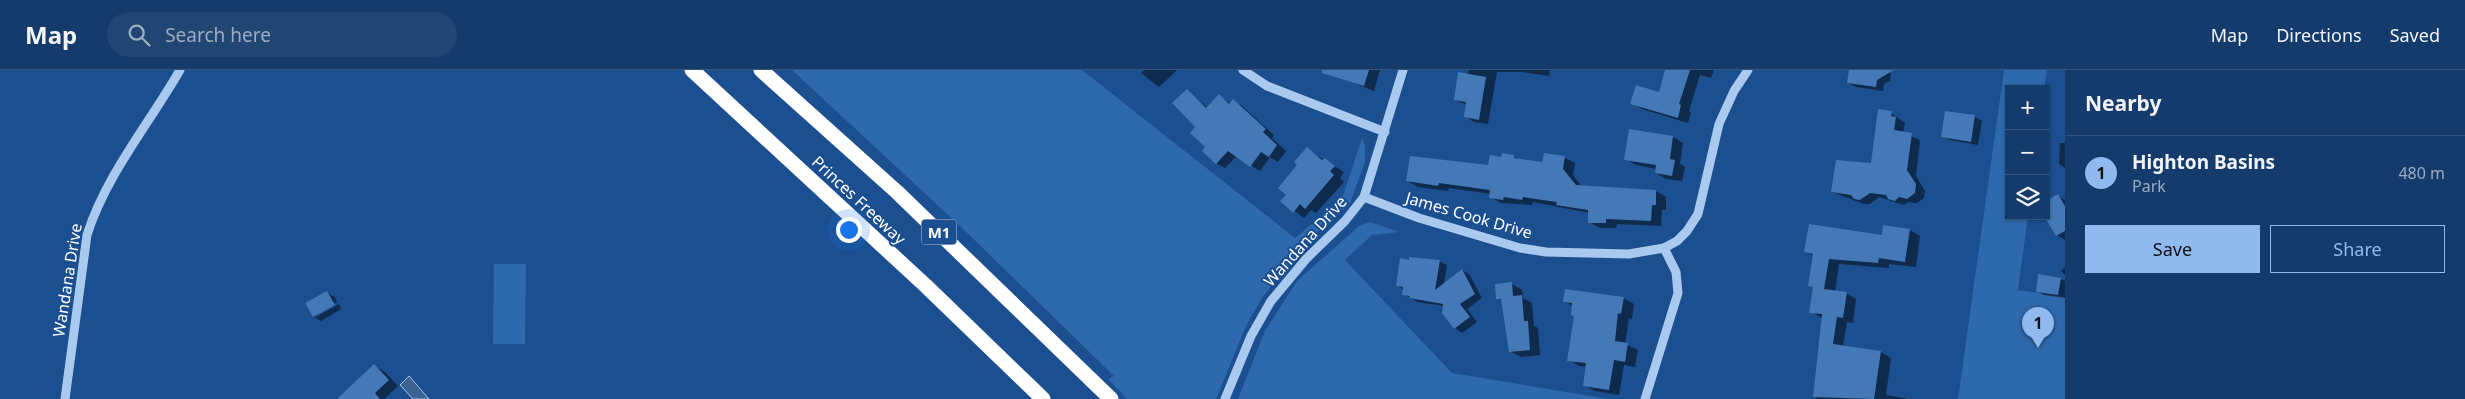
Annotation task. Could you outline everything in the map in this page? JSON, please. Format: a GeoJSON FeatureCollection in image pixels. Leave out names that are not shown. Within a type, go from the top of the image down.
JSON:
{"type":"FeatureCollection","features":[{"type":"Feature","properties":{"kind":"highway","name":"Princes Freeway"},"geometry":{"type":"LineString","coordinates":[[692,70],[926,286],[1043,399]]}},
{"type":"Feature","properties":{"kind":"highway","name":"Princes Freeway"},"geometry":{"type":"LineString","coordinates":[[761,70],[897,192],[1111,399]]}},
{"type":"Feature","properties":{"kind":"street","name":"Wandana Drive"},"geometry":{"type":"LineString","coordinates":[[65,399],[87,235],[92,217],[180,70]]}},
{"type":"Feature","properties":{"kind":"street"},"geometry":{"type":"LineString","coordinates":[[1243,70],[1267,86],[1385,132]]}},
{"type":"Feature","properties":{"kind":"street","name":"Wandana Drive"},"geometry":{"type":"LineString","coordinates":[[1226,399],[1251,336],[1271,301],[1306,259],[1345,221],[1364,197],[1403,70]]}},
{"type":"Feature","properties":{"kind":"street","name":"James Cook Drive"},"geometry":{"type":"LineString","coordinates":[[1364,197],[1419,218],[1520,248],[1546,252],[1629,254],[1664,248],[1677,241],[1687,231],[1698,214],[1719,124],[1734,91],[1748,70]]}},
{"type":"Feature","properties":{"kind":"street"},"geometry":{"type":"LineString","coordinates":[[1645,399],[1678,294],[1676,272],[1664,248]]}},
{"type":"Feature","properties":{"kind":"shaded area"},"geometry":{"type":"Polygon","coordinates":[[[792,70],[1082,70],[1295,238],[1342,199],[1362,138],[1365,145],[1365,162],[1350,203],[1318,232],[1263,296],[1246,326],[1216,399],[1127,399],[1108,379],[1114,376],[960,226],[792,70]]]}},
{"type":"Feature","properties":{"kind":"shaded area"},"geometry":{"type":"Polygon","coordinates":[[[2004,70],[2047,70],[2045,85],[2005,85],[2005,220],[2027,220],[2018,290],[2065,297],[2065,399],[1958,399],[2004,70]]]}},
{"type":"Feature","properties":{"kind":"shaded area"},"geometry":{"type":"Polygon","coordinates":[[[1370,222],[1399,232],[1372,235],[1345,260],[1452,373],[1608,399],[1238,399],[1265,331],[1297,281],[1359,226],[1370,222]]]}},
{"type":"Feature","properties":{"kind":"shaded area"},"geometry":{"type":"Polygon","coordinates":[[[494,264],[526,264],[525,344],[493,344],[494,264]]]}},
{"type":"Feature","properties":{"kind":"shaded area"},"geometry":{"type":"Polygon","coordinates":[[[409,376],[429,399],[413,399],[400,385],[409,376]]]}},
{"type":"Feature","properties":{"kind":"building"},"geometry":{"type":"Polygon","coordinates":[[[1322,70],[1369,70],[1364,86],[1322,73],[1322,70]]]}},
{"type":"Feature","properties":{"kind":"building"},"geometry":{"type":"Polygon","coordinates":[[[1665,70],[1690,70],[1679,104],[1681,105],[1678,118],[1630,104],[1636,85],[1659,92],[1665,70]]]}},
{"type":"Feature","properties":{"kind":"building"},"geometry":{"type":"Polygon","coordinates":[[[1849,70],[1894,70],[1877,80],[1876,87],[1847,83],[1849,70]]]}},
{"type":"Feature","properties":{"kind":"building"},"geometry":{"type":"Polygon","coordinates":[[[1458,72],[1486,77],[1479,120],[1464,117],[1466,102],[1454,100],[1458,72]]]}},
{"type":"Feature","properties":{"kind":"building"},"geometry":{"type":"Polygon","coordinates":[[[1187,89],[1206,108],[1219,94],[1229,104],[1233,99],[1266,129],[1263,132],[1277,145],[1269,157],[1261,152],[1250,167],[1228,151],[1216,164],[1202,151],[1205,147],[1190,133],[1195,127],[1172,103],[1187,89]]]}},
{"type":"Feature","properties":{"kind":"building"},"geometry":{"type":"Polygon","coordinates":[[[1878,109],[1892,111],[1891,116],[1896,117],[1894,130],[1912,133],[1907,170],[1916,184],[1915,193],[1907,199],[1899,197],[1895,201],[1888,199],[1886,195],[1870,193],[1860,200],[1854,199],[1851,195],[1831,192],[1836,160],[1871,163],[1878,109]]]}},
{"type":"Feature","properties":{"kind":"building"},"geometry":{"type":"Polygon","coordinates":[[[1945,111],[1975,115],[1971,142],[1941,137],[1945,111]]]}},
{"type":"Feature","properties":{"kind":"building"},"geometry":{"type":"Polygon","coordinates":[[[1629,129],[1673,136],[1670,159],[1675,160],[1672,176],[1655,173],[1656,165],[1624,160],[1629,129]]]}},
{"type":"Feature","properties":{"kind":"building"},"geometry":{"type":"Polygon","coordinates":[[[1307,147],[1322,160],[1325,158],[1335,166],[1330,171],[1334,175],[1305,209],[1300,204],[1293,213],[1280,201],[1286,195],[1278,188],[1297,165],[1294,162],[1307,147]]]}},
{"type":"Feature","properties":{"kind":"building"},"geometry":{"type":"Polygon","coordinates":[[[1502,153],[1514,155],[1514,158],[1542,162],[1544,153],[1565,156],[1563,169],[1576,185],[1656,190],[1656,205],[1652,205],[1651,221],[1606,219],[1606,223],[1588,223],[1588,210],[1556,205],[1557,202],[1523,197],[1522,200],[1504,197],[1503,200],[1489,198],[1490,190],[1439,183],[1438,186],[1406,181],[1410,156],[1488,165],[1490,155],[1501,157],[1502,153]]]}},
{"type":"Feature","properties":{"kind":"building"},"geometry":{"type":"Polygon","coordinates":[[[2058,194],[2065,206],[2065,231],[2056,236],[2046,220],[2050,220],[2050,199],[2058,194]]]}},
{"type":"Feature","properties":{"kind":"building"},"geometry":{"type":"Polygon","coordinates":[[[1809,224],[1882,235],[1883,225],[1910,229],[1905,262],[1879,258],[1878,263],[1829,259],[1824,289],[1847,292],[1843,318],[1837,317],[1833,344],[1881,351],[1874,399],[1813,397],[1822,314],[1809,313],[1813,287],[1808,286],[1813,254],[1804,252],[1809,224]]]}},
{"type":"Feature","properties":{"kind":"building"},"geometry":{"type":"Polygon","coordinates":[[[1409,257],[1440,260],[1435,290],[1462,269],[1475,294],[1460,304],[1470,317],[1454,329],[1442,313],[1443,304],[1402,295],[1403,287],[1396,286],[1400,258],[1409,260],[1409,257]]]}},
{"type":"Feature","properties":{"kind":"building"},"geometry":{"type":"Polygon","coordinates":[[[2038,274],[2061,278],[2058,295],[2036,292],[2038,274]]]}},
{"type":"Feature","properties":{"kind":"building"},"geometry":{"type":"Polygon","coordinates":[[[1512,282],[1513,296],[1522,295],[1524,321],[1528,321],[1530,350],[1509,352],[1501,299],[1496,299],[1495,284],[1512,282]]]}},
{"type":"Feature","properties":{"kind":"building"},"geometry":{"type":"Polygon","coordinates":[[[1565,289],[1624,297],[1621,314],[1618,313],[1615,341],[1628,343],[1625,362],[1614,360],[1609,390],[1583,386],[1586,363],[1567,361],[1574,316],[1571,315],[1572,303],[1563,302],[1565,289]]]}},
{"type":"Feature","properties":{"kind":"building"},"geometry":{"type":"Polygon","coordinates":[[[327,291],[335,305],[313,317],[305,303],[327,291]]]}},
{"type":"Feature","properties":{"kind":"building"},"geometry":{"type":"Polygon","coordinates":[[[374,364],[389,380],[375,393],[380,399],[337,399],[374,364]]]}},
{"type":"Feature","properties":{"kind":"place","name":"Highton Basins"},"geometry":{"type":"Point","coordinates":[2038,348]}}]}
